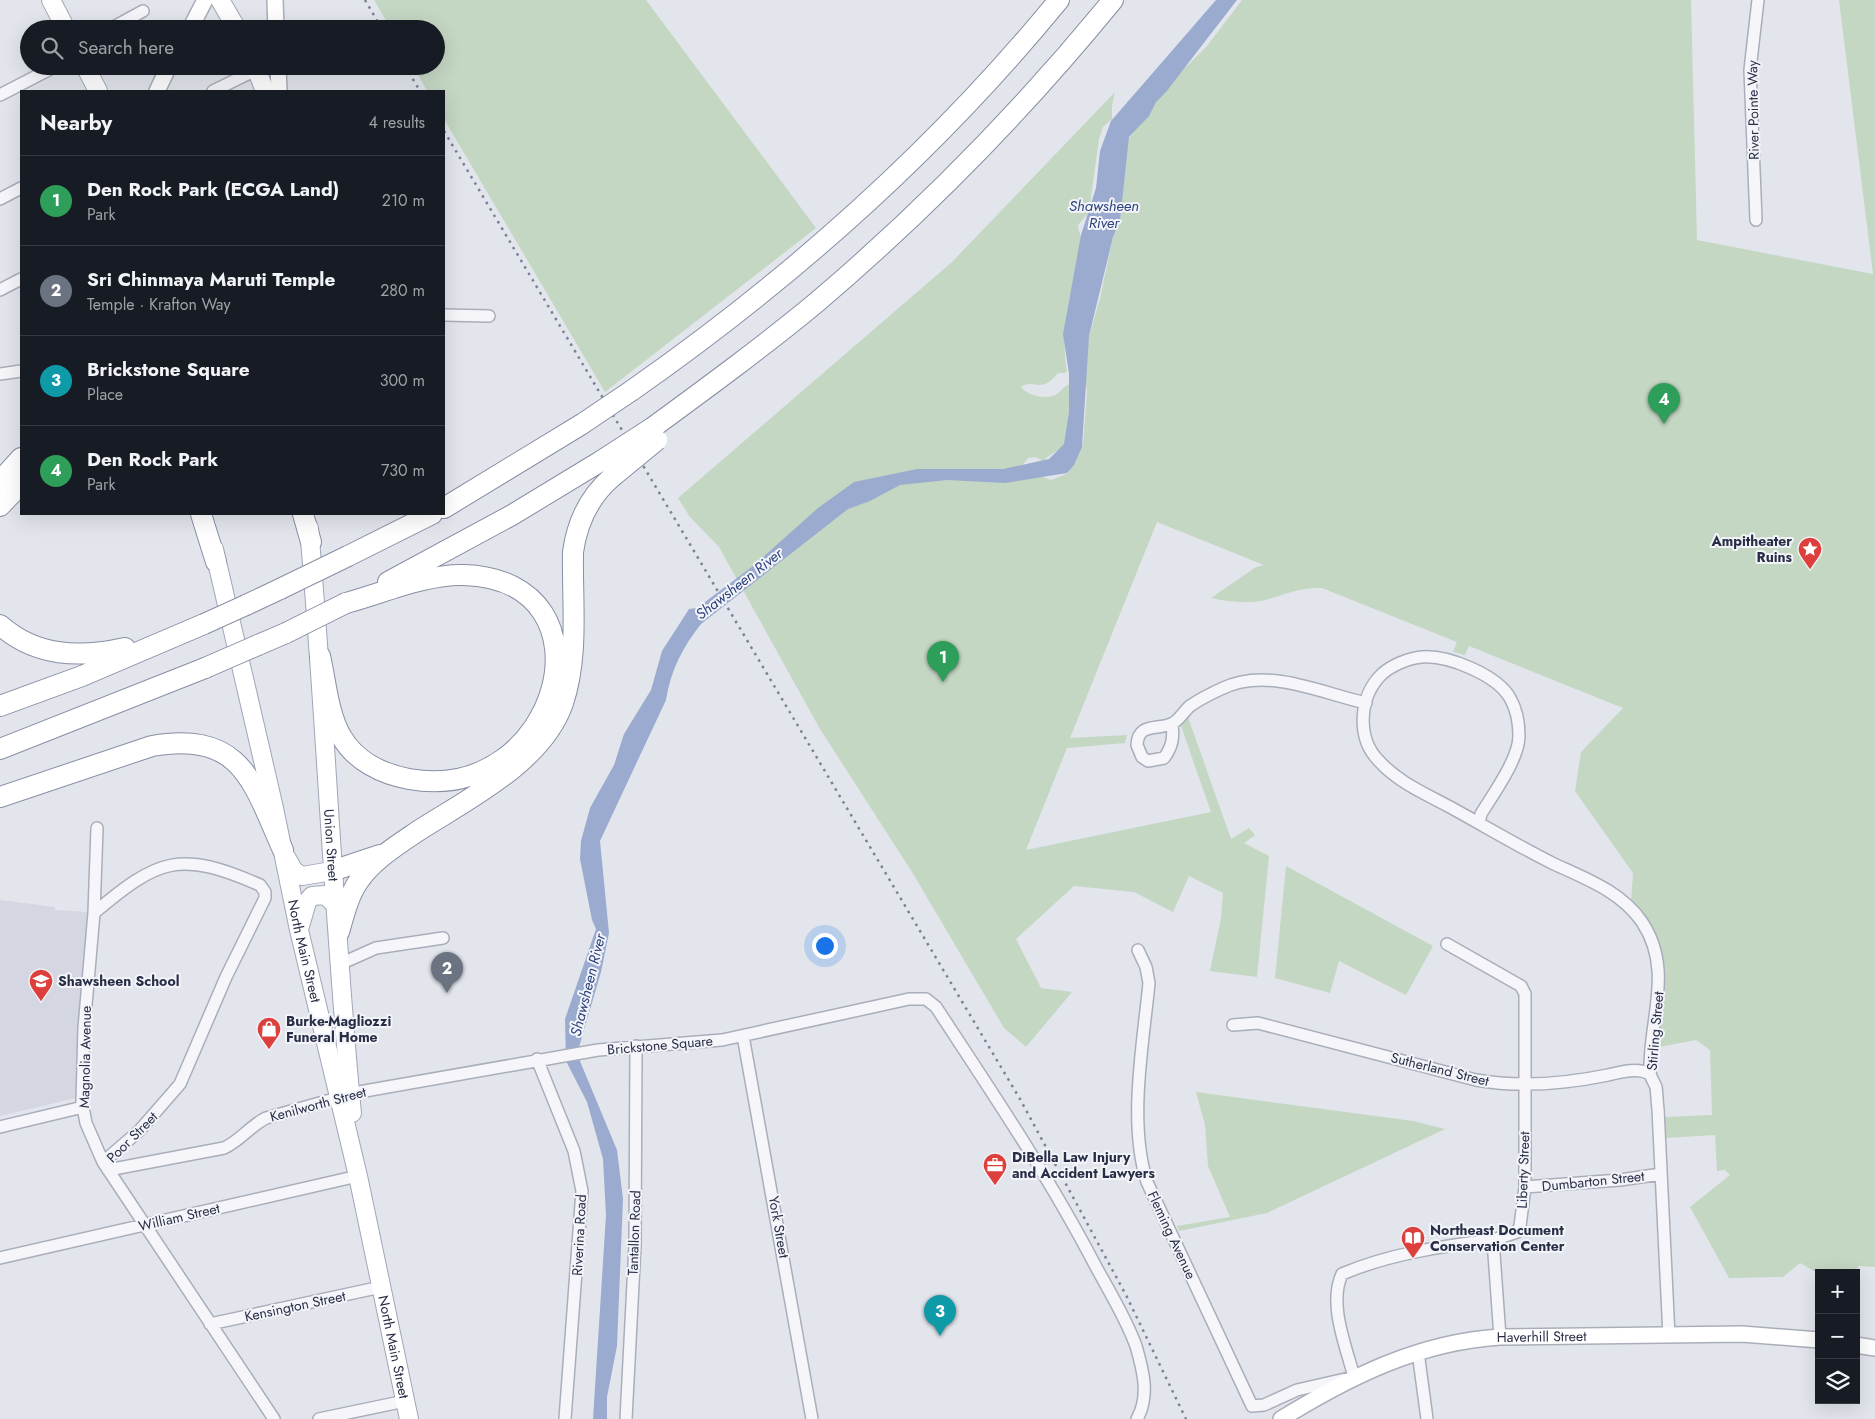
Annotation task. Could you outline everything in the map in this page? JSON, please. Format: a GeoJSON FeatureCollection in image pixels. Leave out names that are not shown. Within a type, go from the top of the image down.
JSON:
{"type":"FeatureCollection","features":[{"type":"Feature","properties":{"kind":"highway"},"geometry":{"type":"LineString","coordinates":[[0,749],[205,668],[286,633],[606,469],[655,434],[707,401],[742,362],[866,259],[995,134],[1093,25],[1113,0]]}},
{"type":"Feature","properties":{"kind":"highway"},"geometry":{"type":"LineString","coordinates":[[1093,25],[1126,0]]}},
{"type":"Feature","properties":{"kind":"highway"},"geometry":{"type":"LineString","coordinates":[[445,507],[582,424],[631,391],[700,342],[832,235],[895,177],[984,86],[1056,3]]}},
{"type":"Feature","properties":{"kind":"highway"},"geometry":{"type":"LineString","coordinates":[[0,481],[20,459]]}},
{"type":"Feature","properties":{"kind":"highway"},"geometry":{"type":"LineString","coordinates":[[0,481],[20,465]]}},
{"type":"Feature","properties":{"kind":"highway"},"geometry":{"type":"LineString","coordinates":[[338,932],[354,888],[385,853],[514,766],[539,743],[553,725],[563,704],[571,670],[573,552],[576,535],[606,469]]}},
{"type":"Feature","properties":{"kind":"highway"},"geometry":{"type":"LineString","coordinates":[[0,506],[20,485]]}},
{"type":"Feature","properties":{"kind":"highway"},"geometry":{"type":"LineString","coordinates":[[200,515],[216,562]]}},
{"type":"Feature","properties":{"kind":"highway"},"geometry":{"type":"LineString","coordinates":[[303,515],[311,542]]}},
{"type":"Feature","properties":{"kind":"highway"},"geometry":{"type":"LineString","coordinates":[[0,706],[82,676],[204,624],[430,515]]}},
{"type":"Feature","properties":{"kind":"highway"},"geometry":{"type":"LineString","coordinates":[[320,656],[333,714],[345,742],[367,763],[384,772],[404,778],[444,782],[483,770],[502,760],[519,745],[533,729],[544,710],[556,669],[554,639],[541,612],[514,589],[481,577],[455,576],[426,580],[346,603]]}},
{"type":"Feature","properties":{"kind":"highway"},"geometry":{"type":"LineString","coordinates":[[0,625],[19,640],[38,648],[74,655],[107,652],[166,640]]}},
{"type":"Feature","properties":{"kind":"highway"},"geometry":{"type":"LineString","coordinates":[[0,797],[152,746],[172,742],[194,744],[222,753],[244,771],[257,788],[282,850]]}},
{"type":"Feature","properties":{"kind":"highway"},"geometry":{"type":"LineString","coordinates":[[332,871],[385,853]]}},
{"type":"Feature","properties":{"kind":"main road"},"geometry":{"type":"LineString","coordinates":[[51,0],[61,20]]}},
{"type":"Feature","properties":{"kind":"main road"},"geometry":{"type":"LineString","coordinates":[[220,0],[232,20]]}},
{"type":"Feature","properties":{"kind":"main road"},"geometry":{"type":"LineString","coordinates":[[275,0],[276,20]]}},
{"type":"Feature","properties":{"kind":"main road"},"geometry":{"type":"LineString","coordinates":[[194,20],[201,7]]}},
{"type":"Feature","properties":{"kind":"main road"},"geometry":{"type":"LineString","coordinates":[[90,75],[97,90]]}},
{"type":"Feature","properties":{"kind":"main road"},"geometry":{"type":"LineString","coordinates":[[157,90],[165,75]]}},
{"type":"Feature","properties":{"kind":"main road"},"geometry":{"type":"LineString","coordinates":[[258,75],[264,90]]}},
{"type":"Feature","properties":{"kind":"main road"},"geometry":{"type":"LineString","coordinates":[[278,75],[279,90]]}},
{"type":"Feature","properties":{"kind":"main road","name":"North Main Street"},"geometry":{"type":"LineString","coordinates":[[208,515],[216,562],[299,930],[345,1095]]}},
{"type":"Feature","properties":{"kind":"main road","name":"Union Street"},"geometry":{"type":"LineString","coordinates":[[308,515],[320,656],[323,739],[338,932],[345,1095],[358,1176]]}},
{"type":"Feature","properties":{"kind":"main road"},"geometry":{"type":"LineString","coordinates":[[282,850],[290,866],[300,875],[309,876],[332,871]]}},
{"type":"Feature","properties":{"kind":"main road"},"geometry":{"type":"LineString","coordinates":[[299,930],[306,906],[312,896],[325,895],[335,904]]}},
{"type":"Feature","properties":{"kind":"main road","name":"North Main Street"},"geometry":{"type":"LineString","coordinates":[[358,1176],[409,1419]]}},
{"type":"Feature","properties":{"kind":"main road","name":"Haverhill Street"},"geometry":{"type":"LineString","coordinates":[[1281,1419],[1376,1366],[1418,1352],[1469,1339],[1500,1337],[1765,1335],[1815,1340]]}},
{"type":"Feature","properties":{"kind":"main road"},"geometry":{"type":"LineString","coordinates":[[1860,1346],[1875,1348]]}},
{"type":"Feature","properties":{"kind":"street","name":"River Pointe Way"},"geometry":{"type":"LineString","coordinates":[[1756,220],[1750,70],[1758,0]]}},
{"type":"Feature","properties":{"kind":"street"},"geometry":{"type":"LineString","coordinates":[[127,20],[143,12]]}},
{"type":"Feature","properties":{"kind":"street"},"geometry":{"type":"LineString","coordinates":[[0,95],[39,75]]}},
{"type":"Feature","properties":{"kind":"street"},"geometry":{"type":"LineString","coordinates":[[215,90],[243,75]]}},
{"type":"Feature","properties":{"kind":"street"},"geometry":{"type":"LineString","coordinates":[[0,199],[20,189]]}},
{"type":"Feature","properties":{"kind":"street"},"geometry":{"type":"LineString","coordinates":[[0,290],[20,280]]}},
{"type":"Feature","properties":{"kind":"street"},"geometry":{"type":"LineString","coordinates":[[445,315],[489,316]]}},
{"type":"Feature","properties":{"kind":"street"},"geometry":{"type":"LineString","coordinates":[[0,374],[20,372]]}},
{"type":"Feature","properties":{"kind":"street","name":"Stirling Street"},"geometry":{"type":"LineString","coordinates":[[1479,823],[1481,814],[1514,755],[1519,739],[1519,720],[1510,697],[1497,683],[1482,673],[1448,661],[1420,657],[1395,666],[1382,674],[1371,691],[1363,712],[1368,746],[1378,761],[1401,780],[1522,848],[1613,894],[1624,902],[1642,922],[1655,950],[1660,982],[1650,1074],[1656,1090],[1669,1336]]}},
{"type":"Feature","properties":{"kind":"street"},"geometry":{"type":"LineString","coordinates":[[1172,724],[1190,706],[1207,696],[1225,687],[1256,680],[1285,682],[1366,703]]}},
{"type":"Feature","properties":{"kind":"street","name":"Magnolia Avenue"},"geometry":{"type":"LineString","coordinates":[[97,828],[94,913],[79,1107],[106,1166]]}},
{"type":"Feature","properties":{"kind":"street","name":"Poor Street"},"geometry":{"type":"LineString","coordinates":[[94,913],[142,875],[174,864],[207,865],[235,874],[260,885],[264,890],[265,898],[226,977],[185,1076],[150,1121],[106,1166],[274,1419]]}},
{"type":"Feature","properties":{"kind":"street"},"geometry":{"type":"LineString","coordinates":[[340,964],[376,948],[443,938]]}},
{"type":"Feature","properties":{"kind":"street","name":"Liberty Street"},"geometry":{"type":"LineString","coordinates":[[1447,944],[1521,986],[1525,994],[1524,1187],[1520,1226],[1517,1232],[1493,1240]]}},
{"type":"Feature","properties":{"kind":"street","name":"Fleming Avenue"},"geometry":{"type":"LineString","coordinates":[[1138,950],[1146,967],[1149,983],[1138,1102],[1137,1136],[1141,1163],[1147,1182],[1252,1406],[1264,1405],[1297,1390],[1354,1377]]}},
{"type":"Feature","properties":{"kind":"street","name":"Brickstone Square"},"geometry":{"type":"LineString","coordinates":[[543,1058],[636,1046],[713,1041],[909,999],[922,998],[932,1003],[1026,1145],[1074,1225],[1114,1300],[1134,1342],[1142,1372],[1145,1402],[1138,1419]]}},
{"type":"Feature","properties":{"kind":"street","name":"Sutherland Street"},"geometry":{"type":"LineString","coordinates":[[1232,1025],[1258,1022],[1476,1080],[1507,1085],[1584,1080],[1636,1071],[1650,1074]]}},
{"type":"Feature","properties":{"kind":"street","name":"York Street"},"geometry":{"type":"LineString","coordinates":[[743,1036],[812,1419]]}},
{"type":"Feature","properties":{"kind":"street","name":"Tantallon Road"},"geometry":{"type":"LineString","coordinates":[[626,1419],[635,1244],[636,1046]]}},
{"type":"Feature","properties":{"kind":"street","name":"Kenilworth Street"},"geometry":{"type":"LineString","coordinates":[[106,1166],[224,1148],[239,1140],[255,1124],[266,1118],[345,1095],[543,1058]]}},
{"type":"Feature","properties":{"kind":"street","name":"Riverina Road"},"geometry":{"type":"LineString","coordinates":[[543,1058],[574,1151],[582,1191],[565,1419]]}},
{"type":"Feature","properties":{"kind":"street"},"geometry":{"type":"LineString","coordinates":[[0,1127],[79,1107]]}},
{"type":"Feature","properties":{"kind":"street","name":"Dumbarton Street"},"geometry":{"type":"LineString","coordinates":[[1524,1187],[1620,1180],[1661,1174]]}},
{"type":"Feature","properties":{"kind":"street","name":"William Street"},"geometry":{"type":"LineString","coordinates":[[0,1258],[358,1176]]}},
{"type":"Feature","properties":{"kind":"street"},"geometry":{"type":"LineString","coordinates":[[1354,1377],[1338,1314],[1337,1286],[1342,1274],[1360,1266],[1439,1246],[1493,1240],[1500,1337]]}},
{"type":"Feature","properties":{"kind":"street","name":"Kensington Street"},"geometry":{"type":"LineString","coordinates":[[210,1324],[381,1287]]}},
{"type":"Feature","properties":{"kind":"street"},"geometry":{"type":"LineString","coordinates":[[1418,1352],[1427,1419]]}},
{"type":"Feature","properties":{"kind":"street"},"geometry":{"type":"LineString","coordinates":[[319,1419],[405,1401]]}},
{"type":"Feature","properties":{"kind":"shaded area","name":"Shawsheen School"},"geometry":{"type":"Polygon","coordinates":[[[0,900],[55,907],[55,910],[87,912],[76,1098],[0,1116],[0,900]]]}},
{"type":"Feature","properties":{"kind":"green space"},"geometry":{"type":"Polygon","coordinates":[[[374,0],[646,0],[816,228],[605,392],[445,121],[445,90],[426,90],[418,75],[445,75],[445,20],[386,20],[374,0]]]}},
{"type":"Feature","properties":{"kind":"green space"},"geometry":{"type":"Polygon","coordinates":[[[1242,0],[1691,0],[1697,240],[1873,274],[1839,0],[1875,0],[1875,1267],[1859,1266],[1856,1269],[1815,1269],[1815,1272],[1800,1263],[1783,1277],[1729,1278],[1690,1207],[1730,1175],[1725,1170],[1717,1171],[1715,1135],[1665,1138],[1664,1117],[1712,1115],[1710,1050],[1696,1040],[1659,1047],[1665,971],[1659,945],[1648,922],[1631,902],[1633,873],[1575,791],[1581,752],[1623,708],[1469,646],[1465,655],[1453,652],[1457,642],[1322,588],[1299,590],[1252,602],[1211,598],[1256,567],[1264,565],[1157,522],[1070,738],[1127,735],[1125,743],[1067,748],[1026,850],[1211,812],[1181,726],[1188,717],[1231,839],[1249,828],[1255,835],[1244,843],[1269,856],[1257,977],[1210,971],[1221,918],[1223,893],[1189,876],[1173,912],[1134,892],[1074,886],[1016,939],[1041,988],[1072,992],[1026,1047],[1004,1028],[912,872],[820,729],[719,547],[690,517],[678,498],[952,262],[1115,92],[1112,105],[1112,119],[1103,127],[1099,139],[1089,212],[1078,225],[1081,242],[1066,322],[1065,354],[1067,371],[1065,373],[1058,373],[1052,380],[1042,385],[1030,384],[1021,387],[1031,394],[1049,397],[1070,384],[1068,443],[1043,461],[1036,457],[1028,458],[1020,468],[1051,480],[1068,473],[1083,444],[1087,393],[1085,374],[1088,340],[1100,298],[1113,237],[1120,221],[1128,140],[1151,107],[1178,75],[1207,46],[1242,0]]]}},
{"type":"Feature","properties":{"kind":"green space"},"geometry":{"type":"Polygon","coordinates":[[[1286,866],[1433,946],[1406,995],[1339,961],[1330,993],[1275,978],[1286,866]]]}},
{"type":"Feature","properties":{"kind":"green space"},"geometry":{"type":"Polygon","coordinates":[[[1196,1092],[1413,1121],[1445,1129],[1267,1213],[1179,1231],[1177,1226],[1230,1217],[1208,1166],[1205,1125],[1196,1092]]]}},
{"type":"Feature","properties":{"kind":"water","name":"Shawsheen River"},"geometry":{"type":"Polygon","coordinates":[[[1216,0],[1237,0],[1166,92],[1156,102],[1149,116],[1129,137],[1120,221],[1113,237],[1089,336],[1082,447],[1074,465],[1067,473],[1005,483],[947,480],[900,485],[870,501],[848,509],[701,624],[678,660],[666,700],[600,841],[609,933],[601,972],[577,1054],[617,1150],[623,1199],[617,1346],[607,1397],[607,1419],[593,1419],[606,1215],[603,1159],[587,1102],[566,1061],[565,1019],[596,929],[592,920],[580,859],[581,841],[590,808],[614,765],[624,734],[651,690],[662,651],[689,609],[697,608],[753,566],[818,508],[854,482],[917,469],[1003,469],[1049,459],[1064,444],[1069,412],[1069,374],[1063,334],[1081,235],[1096,188],[1100,151],[1111,121],[1216,0]]]}},
{"type":"Feature","properties":{"kind":"railway"},"geometry":{"type":"LineString","coordinates":[[365,0],[377,20]]}},
{"type":"Feature","properties":{"kind":"railway"},"geometry":{"type":"LineString","coordinates":[[410,75],[419,90]]}},
{"type":"Feature","properties":{"kind":"railway"},"geometry":{"type":"LineString","coordinates":[[445,133],[1020,1099],[1127,1297],[1186,1419]]}},
{"type":"Feature","properties":{"kind":"place","name":"Den Rock Park"},"geometry":{"type":"Point","coordinates":[1664,424]}},
{"type":"Feature","properties":{"kind":"place","name":"Ampitheater Ruins"},"geometry":{"type":"Point","coordinates":[1810,570]}},
{"type":"Feature","properties":{"kind":"place","name":"Den Rock Park (ECGA Land)"},"geometry":{"type":"Point","coordinates":[943,682]}},
{"type":"Feature","properties":{"kind":"place","name":"Sri Chinmaya Maruti Temple"},"geometry":{"type":"Point","coordinates":[447,993]}},
{"type":"Feature","properties":{"kind":"place","name":"Shawsheen School"},"geometry":{"type":"Point","coordinates":[41,1002]}},
{"type":"Feature","properties":{"kind":"place","name":"Burke-Magliozzi Funeral Home"},"geometry":{"type":"Point","coordinates":[269,1050]}},
{"type":"Feature","properties":{"kind":"place","name":"DiBella Law Injury and Accident Lawyers"},"geometry":{"type":"Point","coordinates":[995,1186]}},
{"type":"Feature","properties":{"kind":"place","name":"Northeast Document Conservation Center"},"geometry":{"type":"Point","coordinates":[1413,1259]}},
{"type":"Feature","properties":{"kind":"place","name":"Brickstone Square"},"geometry":{"type":"Point","coordinates":[940,1336]}}]}
